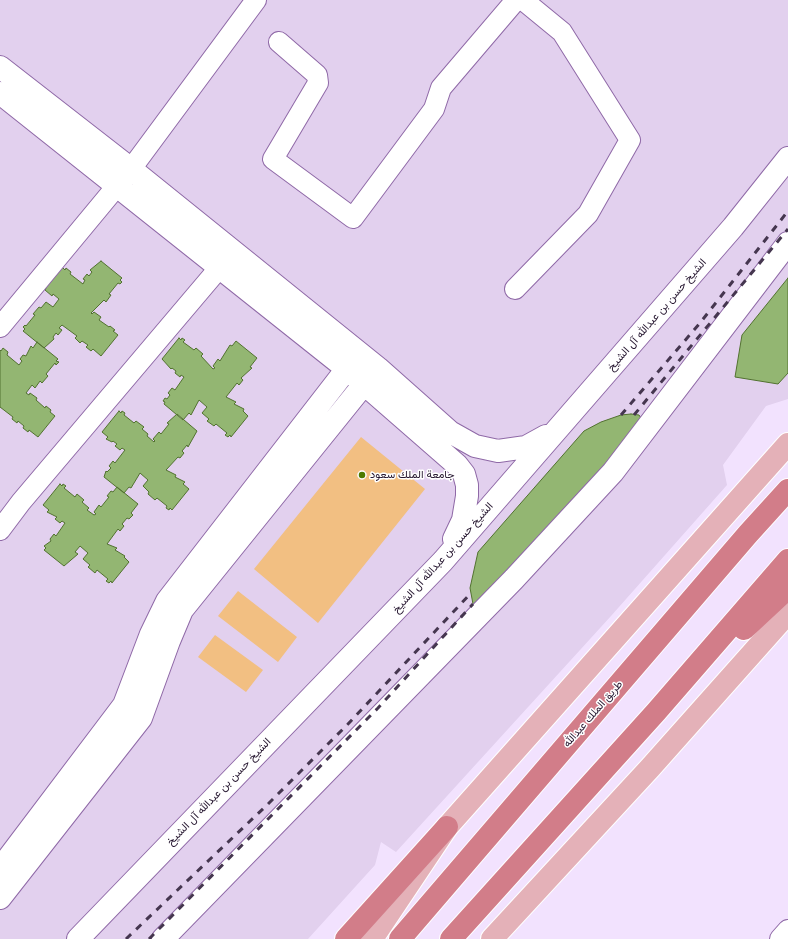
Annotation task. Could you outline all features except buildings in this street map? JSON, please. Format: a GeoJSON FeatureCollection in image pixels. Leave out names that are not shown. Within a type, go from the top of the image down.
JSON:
{"type":"FeatureCollection","features":[{"type":"Feature","properties":{"kind":"highway","name":"طريق الملك عبدالله"},"geometry":{"type":"LineString","coordinates":[[400,939],[738,546],[788,490]]}},
{"type":"Feature","properties":{"kind":"highway"},"geometry":{"type":"LineString","coordinates":[[451,939],[656,712],[788,560]]}},
{"type":"Feature","properties":{"kind":"highway"},"geometry":{"type":"LineString","coordinates":[[656,712],[788,588]]}},
{"type":"Feature","properties":{"kind":"highway"},"geometry":{"type":"LineString","coordinates":[[346,939],[447,827]]}},
{"type":"Feature","properties":{"kind":"main road"},"geometry":{"type":"LineString","coordinates":[[372,939],[447,827],[788,444]]}},
{"type":"Feature","properties":{"kind":"main road"},"geometry":{"type":"LineString","coordinates":[[492,939],[650,768],[788,613]]}},
{"type":"Feature","properties":{"kind":"street"},"geometry":{"type":"LineString","coordinates":[[0,327],[125,177],[256,0]]}},
{"type":"Feature","properties":{"kind":"street"},"geometry":{"type":"LineString","coordinates":[[279,42],[317,75],[318,83],[272,159],[353,218],[434,109],[441,88],[516,0]]}},
{"type":"Feature","properties":{"kind":"street"},"geometry":{"type":"LineString","coordinates":[[515,289],[588,214],[630,140],[562,32],[523,0]]}},
{"type":"Feature","properties":{"kind":"street"},"geometry":{"type":"LineString","coordinates":[[0,67],[30,104],[125,177],[353,361],[363,384],[457,465],[464,474],[467,485],[467,496],[463,520],[442,561]]}},
{"type":"Feature","properties":{"kind":"street"},"geometry":{"type":"LineString","coordinates":[[0,93],[30,104]]}},
{"type":"Feature","properties":{"kind":"street","name":"الشيخ حسن بن عبدالله آل الشيخ"},"geometry":{"type":"LineString","coordinates":[[78,939],[442,561],[734,227],[788,158]]}},
{"type":"Feature","properties":{"kind":"street"},"geometry":{"type":"LineString","coordinates":[[125,177],[220,267],[353,361],[378,368],[450,432],[475,446],[498,451],[514,450],[526,446],[556,430]]}},
{"type":"Feature","properties":{"kind":"street"},"geometry":{"type":"LineString","coordinates":[[163,939],[514,580],[613,472],[788,243]]}},
{"type":"Feature","properties":{"kind":"street"},"geometry":{"type":"LineString","coordinates":[[0,530],[26,496],[220,267]]}},
{"type":"Feature","properties":{"kind":"street"},"geometry":{"type":"LineString","coordinates":[[0,869],[124,706],[151,634],[167,601],[353,361]]}},
{"type":"Feature","properties":{"kind":"street"},"geometry":{"type":"LineString","coordinates":[[0,898],[141,718],[168,640],[182,610],[363,384],[378,368]]}},
{"type":"Feature","properties":{"kind":"street"},"geometry":{"type":"LineString","coordinates":[[124,706],[141,718]]}},
{"type":"Feature","properties":{"kind":"street"},"geometry":{"type":"LineString","coordinates":[[780,939],[788,930]]}},
{"type":"Feature","properties":{"kind":"shaded area","name":"جامعة الملك سعود"},"geometry":{"type":"Polygon","coordinates":[[[0,0],[788,0],[788,399],[766,406],[723,465],[727,485],[611,616],[396,852],[381,842],[375,865],[308,939],[0,939],[0,0]]]}},
{"type":"Feature","properties":{"kind":"shaded area"},"geometry":{"type":"Polygon","coordinates":[[[361,437],[425,489],[318,623],[254,569],[361,437]]]}},
{"type":"Feature","properties":{"kind":"shaded area"},"geometry":{"type":"Polygon","coordinates":[[[238,591],[297,637],[278,662],[218,616],[238,591]]]}},
{"type":"Feature","properties":{"kind":"shaded area"},"geometry":{"type":"Polygon","coordinates":[[[215,635],[263,670],[246,692],[198,657],[215,635]]]}},
{"type":"Feature","properties":{"kind":"railway"},"geometry":{"type":"LineString","coordinates":[[621,415],[700,323],[788,211]]}},
{"type":"Feature","properties":{"kind":"railway"},"geometry":{"type":"LineString","coordinates":[[634,415],[788,229]]}},
{"type":"Feature","properties":{"kind":"railway"},"geometry":{"type":"LineString","coordinates":[[126,939],[267,805],[348,724],[471,593]]}},
{"type":"Feature","properties":{"kind":"railway"},"geometry":{"type":"LineString","coordinates":[[149,939],[378,708],[473,604]]}},
{"type":"Feature","properties":{"kind":"place","name":"جامعة الملك سعود"},"geometry":{"type":"Point","coordinates":[362,475]}}]}
